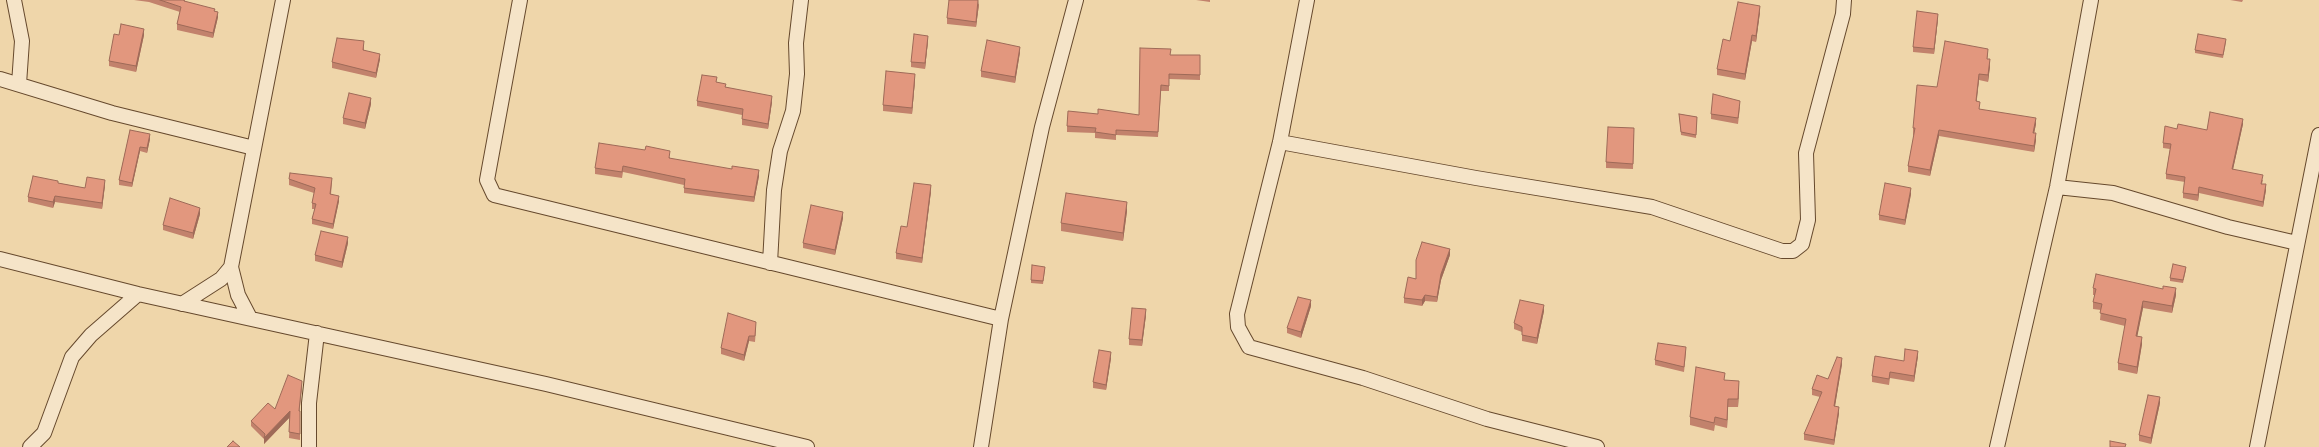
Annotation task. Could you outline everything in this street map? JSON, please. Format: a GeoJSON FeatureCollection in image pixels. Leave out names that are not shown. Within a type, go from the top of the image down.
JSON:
{"type":"FeatureCollection","features":[{"type":"Feature","properties":{"kind":"street"},"geometry":{"type":"LineString","coordinates":[[14,0],[22,41],[19,84]]}},
{"type":"Feature","properties":{"kind":"street"},"geometry":{"type":"LineString","coordinates":[[250,318],[238,295],[231,267],[283,0]]}},
{"type":"Feature","properties":{"kind":"street"},"geometry":{"type":"LineString","coordinates":[[520,0],[488,180],[494,195],[1000,319]]}},
{"type":"Feature","properties":{"kind":"street"},"geometry":{"type":"LineString","coordinates":[[770,263],[774,190],[780,151],[792,111],[797,74],[796,43],[801,0]]}},
{"type":"Feature","properties":{"kind":"street"},"geometry":{"type":"LineString","coordinates":[[981,447],[1000,319],[1042,127],[1076,0]]}},
{"type":"Feature","properties":{"kind":"street"},"geometry":{"type":"LineString","coordinates":[[1308,0],[1280,142],[1237,314],[1238,327],[1249,347],[1363,378],[1487,419],[1597,447]]}},
{"type":"Feature","properties":{"kind":"street"},"geometry":{"type":"LineString","coordinates":[[1280,142],[1476,178],[1652,207],[1782,251],[1793,251],[1802,244],[1808,220],[1806,153],[1843,14],[1844,0]]}},
{"type":"Feature","properties":{"kind":"street"},"geometry":{"type":"LineString","coordinates":[[1997,447],[2058,187],[2091,0]]}},
{"type":"Feature","properties":{"kind":"street"},"geometry":{"type":"LineString","coordinates":[[0,79],[112,114],[254,148]]}},
{"type":"Feature","properties":{"kind":"street"},"geometry":{"type":"LineString","coordinates":[[2257,447],[2319,135]]}},
{"type":"Feature","properties":{"kind":"street"},"geometry":{"type":"LineString","coordinates":[[2058,187],[2113,193],[2228,226],[2297,242]]}},
{"type":"Feature","properties":{"kind":"street"},"geometry":{"type":"LineString","coordinates":[[0,259],[138,294],[546,384],[807,447]]}},
{"type":"Feature","properties":{"kind":"street"},"geometry":{"type":"LineString","coordinates":[[182,304],[221,279],[231,267]]}},
{"type":"Feature","properties":{"kind":"street"},"geometry":{"type":"LineString","coordinates":[[30,447],[44,433],[72,356],[90,335],[138,294]]}},
{"type":"Feature","properties":{"kind":"street"},"geometry":{"type":"LineString","coordinates":[[309,447],[309,403],[317,333]]}},
{"type":"Feature","properties":{"kind":"building"},"geometry":{"type":"Polygon","coordinates":[[[160,0],[184,0],[215,9],[214,11],[218,12],[213,33],[177,24],[181,7],[160,0]]]}},
{"type":"Feature","properties":{"kind":"building"},"geometry":{"type":"Polygon","coordinates":[[[949,0],[978,0],[976,22],[947,18],[949,0]]]}},
{"type":"Feature","properties":{"kind":"building"},"geometry":{"type":"Polygon","coordinates":[[[1738,2],[1760,6],[1756,36],[1752,35],[1745,74],[1717,69],[1723,39],[1730,41],[1738,2]]]}},
{"type":"Feature","properties":{"kind":"building"},"geometry":{"type":"Polygon","coordinates":[[[1917,11],[1938,14],[1934,49],[1913,47],[1917,11]]]}},
{"type":"Feature","properties":{"kind":"building"},"geometry":{"type":"Polygon","coordinates":[[[121,24],[144,29],[136,66],[109,61],[114,34],[119,35],[121,24]]]}},
{"type":"Feature","properties":{"kind":"building"},"geometry":{"type":"Polygon","coordinates":[[[914,34],[928,36],[925,63],[911,62],[914,34]]]}},
{"type":"Feature","properties":{"kind":"building"},"geometry":{"type":"Polygon","coordinates":[[[2198,34],[2226,39],[2223,55],[2195,50],[2198,34]]]}},
{"type":"Feature","properties":{"kind":"building"},"geometry":{"type":"Polygon","coordinates":[[[337,38],[364,41],[363,50],[380,54],[376,73],[332,62],[337,38]]]}},
{"type":"Feature","properties":{"kind":"building"},"geometry":{"type":"Polygon","coordinates":[[[987,40],[1020,47],[1015,77],[981,71],[987,40]]]}},
{"type":"Feature","properties":{"kind":"building"},"geometry":{"type":"Polygon","coordinates":[[[1945,41],[1988,49],[1987,59],[1990,59],[1988,75],[1979,74],[1976,101],[1980,102],[1979,109],[2036,118],[2033,133],[2036,133],[2034,146],[1939,130],[1930,170],[1908,166],[1915,128],[1913,128],[1917,85],[1937,87],[1945,41]]]}},
{"type":"Feature","properties":{"kind":"building"},"geometry":{"type":"Polygon","coordinates":[[[1140,48],[1171,49],[1170,55],[1200,55],[1200,75],[1169,74],[1169,86],[1161,85],[1158,132],[1116,130],[1116,135],[1095,132],[1096,128],[1067,126],[1068,111],[1098,114],[1098,109],[1139,115],[1140,48]]]}},
{"type":"Feature","properties":{"kind":"building"},"geometry":{"type":"Polygon","coordinates":[[[886,71],[915,74],[912,108],[883,105],[886,71]]]}},
{"type":"Feature","properties":{"kind":"building"},"geometry":{"type":"Polygon","coordinates":[[[702,75],[717,77],[716,82],[726,84],[725,87],[772,96],[768,124],[742,119],[743,109],[697,101],[702,75]]]}},
{"type":"Feature","properties":{"kind":"building"},"geometry":{"type":"Polygon","coordinates":[[[349,93],[371,98],[365,123],[343,118],[349,93]]]}},
{"type":"Feature","properties":{"kind":"building"},"geometry":{"type":"Polygon","coordinates":[[[1713,94],[1740,101],[1738,118],[1711,114],[1713,94]]]}},
{"type":"Feature","properties":{"kind":"building"},"geometry":{"type":"Polygon","coordinates":[[[2210,112],[2243,119],[2232,169],[2263,175],[2261,184],[2266,184],[2263,202],[2199,187],[2198,195],[2183,193],[2185,177],[2166,174],[2171,144],[2163,143],[2165,126],[2177,129],[2178,124],[2207,130],[2210,112]]]}},
{"type":"Feature","properties":{"kind":"building"},"geometry":{"type":"Polygon","coordinates":[[[1679,114],[1697,117],[1696,135],[1681,132],[1679,114]]]}},
{"type":"Feature","properties":{"kind":"building"},"geometry":{"type":"Polygon","coordinates":[[[1608,127],[1634,128],[1633,164],[1606,162],[1608,127]]]}},
{"type":"Feature","properties":{"kind":"building"},"geometry":{"type":"Polygon","coordinates":[[[130,130],[150,134],[147,148],[140,147],[132,183],[119,180],[130,130]]]}},
{"type":"Feature","properties":{"kind":"building"},"geometry":{"type":"Polygon","coordinates":[[[599,143],[645,150],[646,146],[670,151],[669,158],[732,169],[732,166],[759,170],[754,197],[684,188],[685,179],[623,166],[622,172],[595,168],[599,143]]]}},
{"type":"Feature","properties":{"kind":"building"},"geometry":{"type":"Polygon","coordinates":[[[290,173],[332,178],[330,194],[339,196],[333,224],[312,219],[316,204],[312,203],[315,188],[289,179],[290,173]]]}},
{"type":"Feature","properties":{"kind":"building"},"geometry":{"type":"Polygon","coordinates":[[[33,176],[85,188],[87,177],[105,180],[102,203],[55,196],[53,202],[28,197],[33,176]]]}},
{"type":"Feature","properties":{"kind":"building"},"geometry":{"type":"Polygon","coordinates":[[[914,183],[931,185],[922,258],[896,253],[901,226],[907,227],[914,183]]]}},
{"type":"Feature","properties":{"kind":"building"},"geometry":{"type":"Polygon","coordinates":[[[1885,183],[1911,188],[1905,220],[1879,215],[1885,183]]]}},
{"type":"Feature","properties":{"kind":"building"},"geometry":{"type":"Polygon","coordinates":[[[1066,193],[1127,202],[1123,233],[1061,223],[1066,193]]]}},
{"type":"Feature","properties":{"kind":"building"},"geometry":{"type":"Polygon","coordinates":[[[170,198],[200,208],[193,233],[163,225],[170,198]]]}},
{"type":"Feature","properties":{"kind":"building"},"geometry":{"type":"Polygon","coordinates":[[[811,205],[843,212],[835,250],[803,243],[811,205]]]}},
{"type":"Feature","properties":{"kind":"building"},"geometry":{"type":"Polygon","coordinates":[[[321,231],[348,237],[342,262],[315,255],[321,231]]]}},
{"type":"Feature","properties":{"kind":"building"},"geometry":{"type":"Polygon","coordinates":[[[1422,242],[1450,249],[1441,274],[1437,297],[1425,295],[1422,300],[1404,298],[1408,277],[1416,279],[1416,260],[1422,242]]]}},
{"type":"Feature","properties":{"kind":"building"},"geometry":{"type":"Polygon","coordinates":[[[2173,264],[2186,267],[2183,280],[2170,278],[2173,264]]]}},
{"type":"Feature","properties":{"kind":"building"},"geometry":{"type":"Polygon","coordinates":[[[1032,265],[1045,267],[1043,281],[1031,280],[1032,265]]]}},
{"type":"Feature","properties":{"kind":"building"},"geometry":{"type":"Polygon","coordinates":[[[2096,274],[2163,289],[2163,286],[2176,288],[2172,306],[2143,301],[2136,336],[2142,337],[2137,367],[2118,363],[2126,319],[2100,313],[2102,304],[2093,302],[2096,289],[2093,288],[2096,274]]]}},
{"type":"Feature","properties":{"kind":"building"},"geometry":{"type":"Polygon","coordinates":[[[1298,297],[1311,300],[1301,332],[1287,328],[1298,297]]]}},
{"type":"Feature","properties":{"kind":"building"},"geometry":{"type":"Polygon","coordinates":[[[1520,300],[1544,305],[1537,338],[1522,335],[1522,327],[1514,323],[1520,300]]]}},
{"type":"Feature","properties":{"kind":"building"},"geometry":{"type":"Polygon","coordinates":[[[1132,308],[1146,309],[1142,340],[1129,339],[1132,308]]]}},
{"type":"Feature","properties":{"kind":"building"},"geometry":{"type":"Polygon","coordinates":[[[728,313],[756,322],[755,336],[749,336],[744,355],[721,348],[728,313]]]}},
{"type":"Feature","properties":{"kind":"building"},"geometry":{"type":"Polygon","coordinates":[[[1658,343],[1686,347],[1684,367],[1655,360],[1658,343]]]}},
{"type":"Feature","properties":{"kind":"building"},"geometry":{"type":"Polygon","coordinates":[[[1905,349],[1918,351],[1914,376],[1890,372],[1889,379],[1872,376],[1875,356],[1904,361],[1905,349]]]}},
{"type":"Feature","properties":{"kind":"building"},"geometry":{"type":"Polygon","coordinates":[[[1099,350],[1111,352],[1106,385],[1093,382],[1099,350]]]}},
{"type":"Feature","properties":{"kind":"building"},"geometry":{"type":"Polygon","coordinates":[[[1837,357],[1842,358],[1834,406],[1839,407],[1834,440],[1804,434],[1822,392],[1812,389],[1817,375],[1828,379],[1837,357]]]}},
{"type":"Feature","properties":{"kind":"building"},"geometry":{"type":"Polygon","coordinates":[[[1696,367],[1725,373],[1724,380],[1739,381],[1738,399],[1728,399],[1727,420],[1715,417],[1714,423],[1690,417],[1696,367]]]}},
{"type":"Feature","properties":{"kind":"building"},"geometry":{"type":"Polygon","coordinates":[[[288,375],[302,381],[299,411],[300,434],[289,432],[290,411],[264,438],[265,434],[251,421],[268,403],[275,409],[288,375]]]}},
{"type":"Feature","properties":{"kind":"building"},"geometry":{"type":"Polygon","coordinates":[[[2148,395],[2160,397],[2151,438],[2139,435],[2148,395]]]}},
{"type":"Feature","properties":{"kind":"building"},"geometry":{"type":"Polygon","coordinates":[[[233,441],[240,447],[227,447],[233,441]]]}},
{"type":"Feature","properties":{"kind":"building"},"geometry":{"type":"Polygon","coordinates":[[[2110,441],[2126,444],[2125,447],[2110,447],[2110,441]]]}}]}
